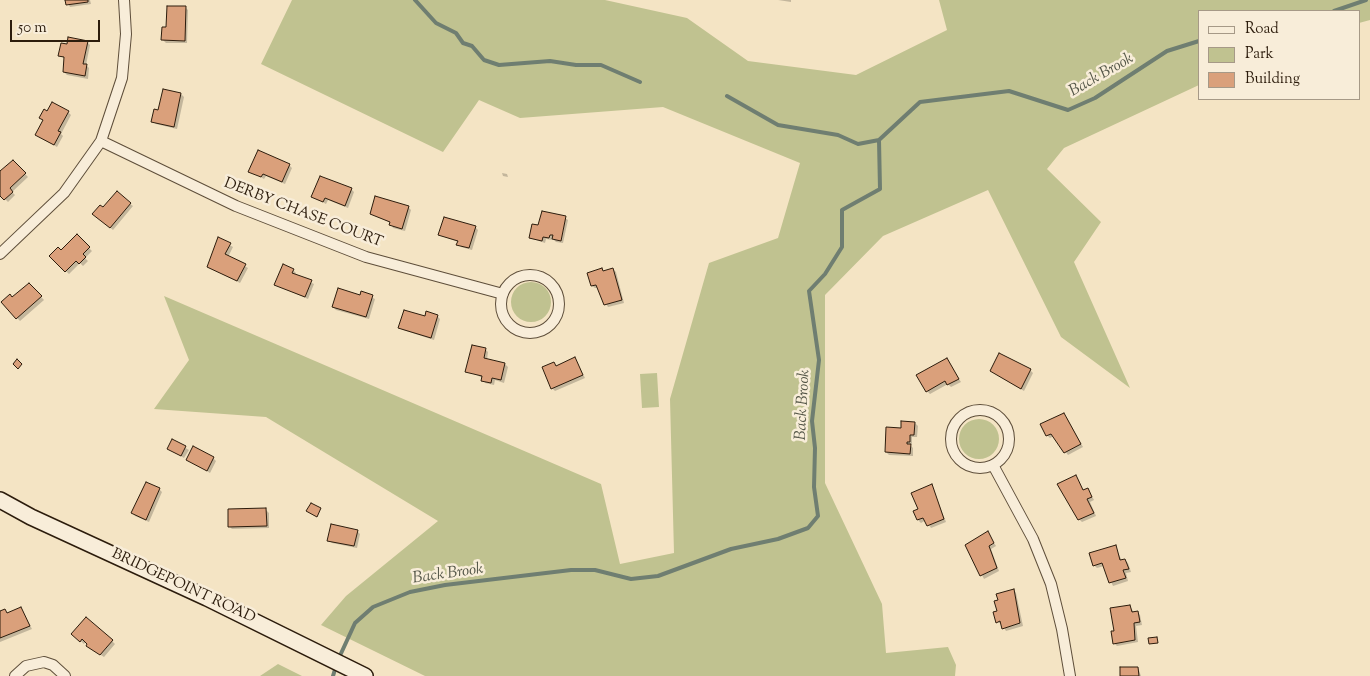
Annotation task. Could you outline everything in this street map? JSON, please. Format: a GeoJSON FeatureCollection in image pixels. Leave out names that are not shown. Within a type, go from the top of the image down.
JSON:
{"type":"FeatureCollection","features":[{"type":"Feature","properties":{"kind":"street"},"geometry":{"type":"LineString","coordinates":[[0,254],[64,193],[101,141],[122,78],[126,34],[124,0]]}},
{"type":"Feature","properties":{"kind":"street","name":"DERBY CHASE COURT"},"geometry":{"type":"LineString","coordinates":[[101,141],[236,206],[366,257],[503,294]]}},
{"type":"Feature","properties":{"kind":"street"},"geometry":{"type":"LineString","coordinates":[[534,275],[544,278],[557,292],[558,312],[548,327],[530,333],[521,332],[506,321],[501,303],[503,294],[515,279],[534,275]]}},
{"type":"Feature","properties":{"kind":"street"},"geometry":{"type":"LineString","coordinates":[[971,411],[990,412],[1005,424],[1009,442],[1006,451],[994,465],[984,468],[965,465],[953,450],[951,431],[956,422],[971,411]]}},
{"type":"Feature","properties":{"kind":"street"},"geometry":{"type":"LineString","coordinates":[[994,465],[1033,539],[1051,584],[1062,629],[1070,676]]}},
{"type":"Feature","properties":{"kind":"street","name":"BRIDGEPOINT ROAD"},"geometry":{"type":"LineString","coordinates":[[0,500],[31,517],[207,598],[360,673]]}},
{"type":"Feature","properties":{"kind":"street"},"geometry":{"type":"LineString","coordinates":[[15,676],[26,666],[44,662],[53,665],[64,676]]}},
{"type":"Feature","properties":{"kind":"green space"},"geometry":{"type":"Polygon","coordinates":[[[292,0],[605,0],[687,18],[748,61],[856,75],[947,30],[939,0],[1370,0],[1370,20],[1360,23],[1360,10],[1198,10],[1198,85],[1064,148],[1047,169],[1101,222],[1074,262],[1130,388],[1061,337],[988,190],[883,236],[825,295],[825,483],[882,604],[886,653],[948,647],[956,665],[955,676],[425,676],[321,625],[346,596],[438,521],[266,417],[154,409],[189,360],[164,296],[601,484],[620,564],[674,553],[670,399],[709,263],[778,238],[800,163],[663,107],[520,118],[479,100],[443,152],[261,64],[292,0]]]}},
{"type":"Feature","properties":{"kind":"green space"},"geometry":{"type":"Polygon","coordinates":[[[535,282],[542,285],[548,291],[551,302],[550,310],[542,319],[535,322],[527,322],[520,319],[512,310],[511,298],[514,291],[523,283],[535,282]]]}},
{"type":"Feature","properties":{"kind":"green space"},"geometry":{"type":"Polygon","coordinates":[[[657,373],[659,407],[642,408],[640,374],[657,373]]]}},
{"type":"Feature","properties":{"kind":"green space"},"geometry":{"type":"Polygon","coordinates":[[[979,419],[993,425],[999,439],[993,453],[979,459],[965,453],[959,439],[965,425],[979,419]]]}},
{"type":"Feature","properties":{"kind":"green space"},"geometry":{"type":"Polygon","coordinates":[[[278,664],[302,676],[260,676],[278,664]]]}},
{"type":"Feature","properties":{"kind":"building"},"geometry":{"type":"Polygon","coordinates":[[[65,0],[88,0],[88,2],[66,5],[65,0]]]}},
{"type":"Feature","properties":{"kind":"building"},"geometry":{"type":"Polygon","coordinates":[[[167,6],[186,6],[185,41],[161,40],[162,27],[166,27],[167,6]]]}},
{"type":"Feature","properties":{"kind":"building"},"geometry":{"type":"Polygon","coordinates":[[[68,37],[88,41],[83,64],[87,64],[85,76],[63,72],[64,57],[58,56],[61,43],[67,44],[68,37]]]}},
{"type":"Feature","properties":{"kind":"building"},"geometry":{"type":"Polygon","coordinates":[[[163,89],[181,93],[174,127],[151,122],[154,109],[158,110],[163,89]]]}},
{"type":"Feature","properties":{"kind":"building"},"geometry":{"type":"Polygon","coordinates":[[[52,102],[69,111],[58,131],[61,132],[54,145],[35,135],[43,120],[39,118],[44,109],[47,111],[52,102]]]}},
{"type":"Feature","properties":{"kind":"building"},"geometry":{"type":"Polygon","coordinates":[[[258,150],[290,164],[282,182],[263,174],[261,177],[248,172],[258,150]]]}},
{"type":"Feature","properties":{"kind":"building"},"geometry":{"type":"Polygon","coordinates":[[[13,160],[26,173],[10,188],[13,192],[4,200],[0,196],[0,171],[13,160]]]}},
{"type":"Feature","properties":{"kind":"building"},"geometry":{"type":"Polygon","coordinates":[[[320,176],[352,188],[345,206],[325,198],[323,202],[311,197],[320,176]]]}},
{"type":"Feature","properties":{"kind":"building"},"geometry":{"type":"Polygon","coordinates":[[[117,191],[131,203],[110,228],[92,214],[100,205],[103,207],[117,191]]]}},
{"type":"Feature","properties":{"kind":"building"},"geometry":{"type":"Polygon","coordinates":[[[375,196],[409,206],[402,229],[389,225],[390,222],[370,214],[375,196]]]}},
{"type":"Feature","properties":{"kind":"building"},"geometry":{"type":"Polygon","coordinates":[[[542,211],[566,216],[561,241],[552,239],[553,235],[550,235],[549,238],[543,237],[542,241],[529,238],[532,224],[538,225],[542,211]]]}},
{"type":"Feature","properties":{"kind":"building"},"geometry":{"type":"Polygon","coordinates":[[[444,217],[476,226],[469,248],[456,245],[458,241],[438,235],[444,217]]]}},
{"type":"Feature","properties":{"kind":"building"},"geometry":{"type":"Polygon","coordinates":[[[77,234],[90,247],[83,254],[86,257],[79,264],[76,261],[65,272],[49,256],[58,247],[61,250],[77,234]]]}},
{"type":"Feature","properties":{"kind":"building"},"geometry":{"type":"Polygon","coordinates":[[[218,237],[231,243],[225,254],[246,264],[237,281],[207,267],[218,237]]]}},
{"type":"Feature","properties":{"kind":"building"},"geometry":{"type":"Polygon","coordinates":[[[283,264],[294,269],[292,273],[312,280],[305,297],[274,285],[283,264]]]}},
{"type":"Feature","properties":{"kind":"building"},"geometry":{"type":"Polygon","coordinates":[[[602,268],[603,271],[613,268],[622,300],[604,305],[596,285],[591,286],[587,273],[602,268]]]}},
{"type":"Feature","properties":{"kind":"building"},"geometry":{"type":"Polygon","coordinates":[[[29,283],[42,296],[16,319],[1,302],[10,294],[12,297],[29,283]]]}},
{"type":"Feature","properties":{"kind":"building"},"geometry":{"type":"Polygon","coordinates":[[[338,288],[360,295],[361,291],[373,295],[366,317],[332,307],[338,288]]]}},
{"type":"Feature","properties":{"kind":"building"},"geometry":{"type":"Polygon","coordinates":[[[404,310],[425,316],[426,311],[438,315],[431,338],[398,328],[404,310]]]}},
{"type":"Feature","properties":{"kind":"building"},"geometry":{"type":"Polygon","coordinates":[[[472,345],[486,348],[484,358],[505,363],[501,380],[492,378],[491,383],[481,381],[482,376],[465,372],[472,345]]]}},
{"type":"Feature","properties":{"kind":"building"},"geometry":{"type":"Polygon","coordinates":[[[999,353],[1031,369],[1021,389],[990,371],[999,353]]]}},
{"type":"Feature","properties":{"kind":"building"},"geometry":{"type":"Polygon","coordinates":[[[575,357],[583,375],[551,389],[542,367],[554,362],[556,366],[575,357]]]}},
{"type":"Feature","properties":{"kind":"building"},"geometry":{"type":"Polygon","coordinates":[[[947,358],[959,379],[947,385],[945,381],[926,392],[916,375],[947,358]]]}},
{"type":"Feature","properties":{"kind":"building"},"geometry":{"type":"Polygon","coordinates":[[[17,359],[22,364],[18,369],[13,364],[17,359]]]}},
{"type":"Feature","properties":{"kind":"building"},"geometry":{"type":"Polygon","coordinates":[[[1064,413],[1081,444],[1064,453],[1051,434],[1046,436],[1040,424],[1064,413]]]}},
{"type":"Feature","properties":{"kind":"building"},"geometry":{"type":"Polygon","coordinates":[[[901,421],[915,422],[914,435],[910,435],[910,442],[907,442],[907,444],[911,444],[910,454],[885,452],[886,427],[901,428],[901,421]]]}},
{"type":"Feature","properties":{"kind":"building"},"geometry":{"type":"Polygon","coordinates":[[[172,439],[186,446],[181,456],[167,449],[172,439]]]}},
{"type":"Feature","properties":{"kind":"building"},"geometry":{"type":"Polygon","coordinates":[[[193,446],[214,457],[207,471],[186,460],[193,446]]]}},
{"type":"Feature","properties":{"kind":"building"},"geometry":{"type":"Polygon","coordinates":[[[1076,475],[1083,490],[1088,488],[1092,497],[1087,499],[1094,513],[1078,520],[1057,484],[1076,475]]]}},
{"type":"Feature","properties":{"kind":"building"},"geometry":{"type":"Polygon","coordinates":[[[146,482],[160,488],[146,520],[131,513],[146,482]]]}},
{"type":"Feature","properties":{"kind":"building"},"geometry":{"type":"Polygon","coordinates":[[[932,484],[944,519],[927,526],[923,518],[917,520],[913,511],[918,509],[911,493],[932,484]]]}},
{"type":"Feature","properties":{"kind":"building"},"geometry":{"type":"Polygon","coordinates":[[[311,503],[321,508],[317,517],[306,511],[311,503]]]}},
{"type":"Feature","properties":{"kind":"building"},"geometry":{"type":"Polygon","coordinates":[[[266,508],[267,526],[228,527],[228,509],[266,508]]]}},
{"type":"Feature","properties":{"kind":"building"},"geometry":{"type":"Polygon","coordinates":[[[331,524],[358,530],[354,546],[327,541],[331,524]]]}},
{"type":"Feature","properties":{"kind":"building"},"geometry":{"type":"Polygon","coordinates":[[[988,531],[994,543],[989,546],[997,568],[980,576],[965,545],[988,531]]]}},
{"type":"Feature","properties":{"kind":"building"},"geometry":{"type":"Polygon","coordinates":[[[1116,545],[1120,560],[1125,559],[1129,569],[1123,570],[1126,578],[1109,583],[1102,563],[1093,566],[1089,553],[1116,545]]]}},
{"type":"Feature","properties":{"kind":"building"},"geometry":{"type":"Polygon","coordinates":[[[1014,589],[1020,623],[1002,629],[1000,621],[996,623],[993,612],[997,611],[994,601],[998,600],[996,594],[1014,589]]]}},
{"type":"Feature","properties":{"kind":"building"},"geometry":{"type":"Polygon","coordinates":[[[1130,605],[1132,612],[1138,611],[1140,622],[1134,623],[1135,640],[1113,644],[1111,631],[1114,631],[1110,608],[1130,605]]]}},
{"type":"Feature","properties":{"kind":"building"},"geometry":{"type":"Polygon","coordinates":[[[21,607],[30,626],[0,638],[0,611],[5,609],[7,613],[21,607]]]}},
{"type":"Feature","properties":{"kind":"building"},"geometry":{"type":"Polygon","coordinates":[[[86,617],[113,640],[100,655],[86,646],[87,644],[82,639],[80,642],[71,634],[86,617]]]}},
{"type":"Feature","properties":{"kind":"building"},"geometry":{"type":"Polygon","coordinates":[[[1157,637],[1158,643],[1149,644],[1148,638],[1157,637]]]}},
{"type":"Feature","properties":{"kind":"building"},"geometry":{"type":"Polygon","coordinates":[[[1120,667],[1138,667],[1139,676],[1120,676],[1120,667]]]}},
{"type":"Feature","properties":{"kind":"waterway"},"geometry":{"type":"LineString","coordinates":[[415,0],[436,23],[456,33],[463,43],[472,46],[484,60],[499,65],[550,61],[576,65],[601,65],[640,82]]}},
{"type":"Feature","properties":{"kind":"waterway","name":"Back Brook"},"geometry":{"type":"LineString","coordinates":[[1337,10],[1366,0]]}},
{"type":"Feature","properties":{"kind":"waterway","name":"Back Brook"},"geometry":{"type":"LineString","coordinates":[[338,660],[355,623],[373,607],[410,592],[445,585],[571,570],[595,570],[631,579],[658,576],[731,549],[778,539],[808,528],[818,516],[814,487],[815,448],[812,421],[819,360],[809,291],[825,274],[842,247],[842,210],[880,189],[879,140],[920,102],[1009,91],[1068,110],[1095,98],[1167,51],[1198,41]]}},
{"type":"Feature","properties":{"kind":"waterway"},"geometry":{"type":"LineString","coordinates":[[727,96],[778,125],[838,135],[858,144],[879,140]]}},
{"type":"Feature","properties":{"kind":"waterway","name":"Back Brook"},"geometry":{"type":"LineString","coordinates":[[333,676],[336,666]]}}]}
